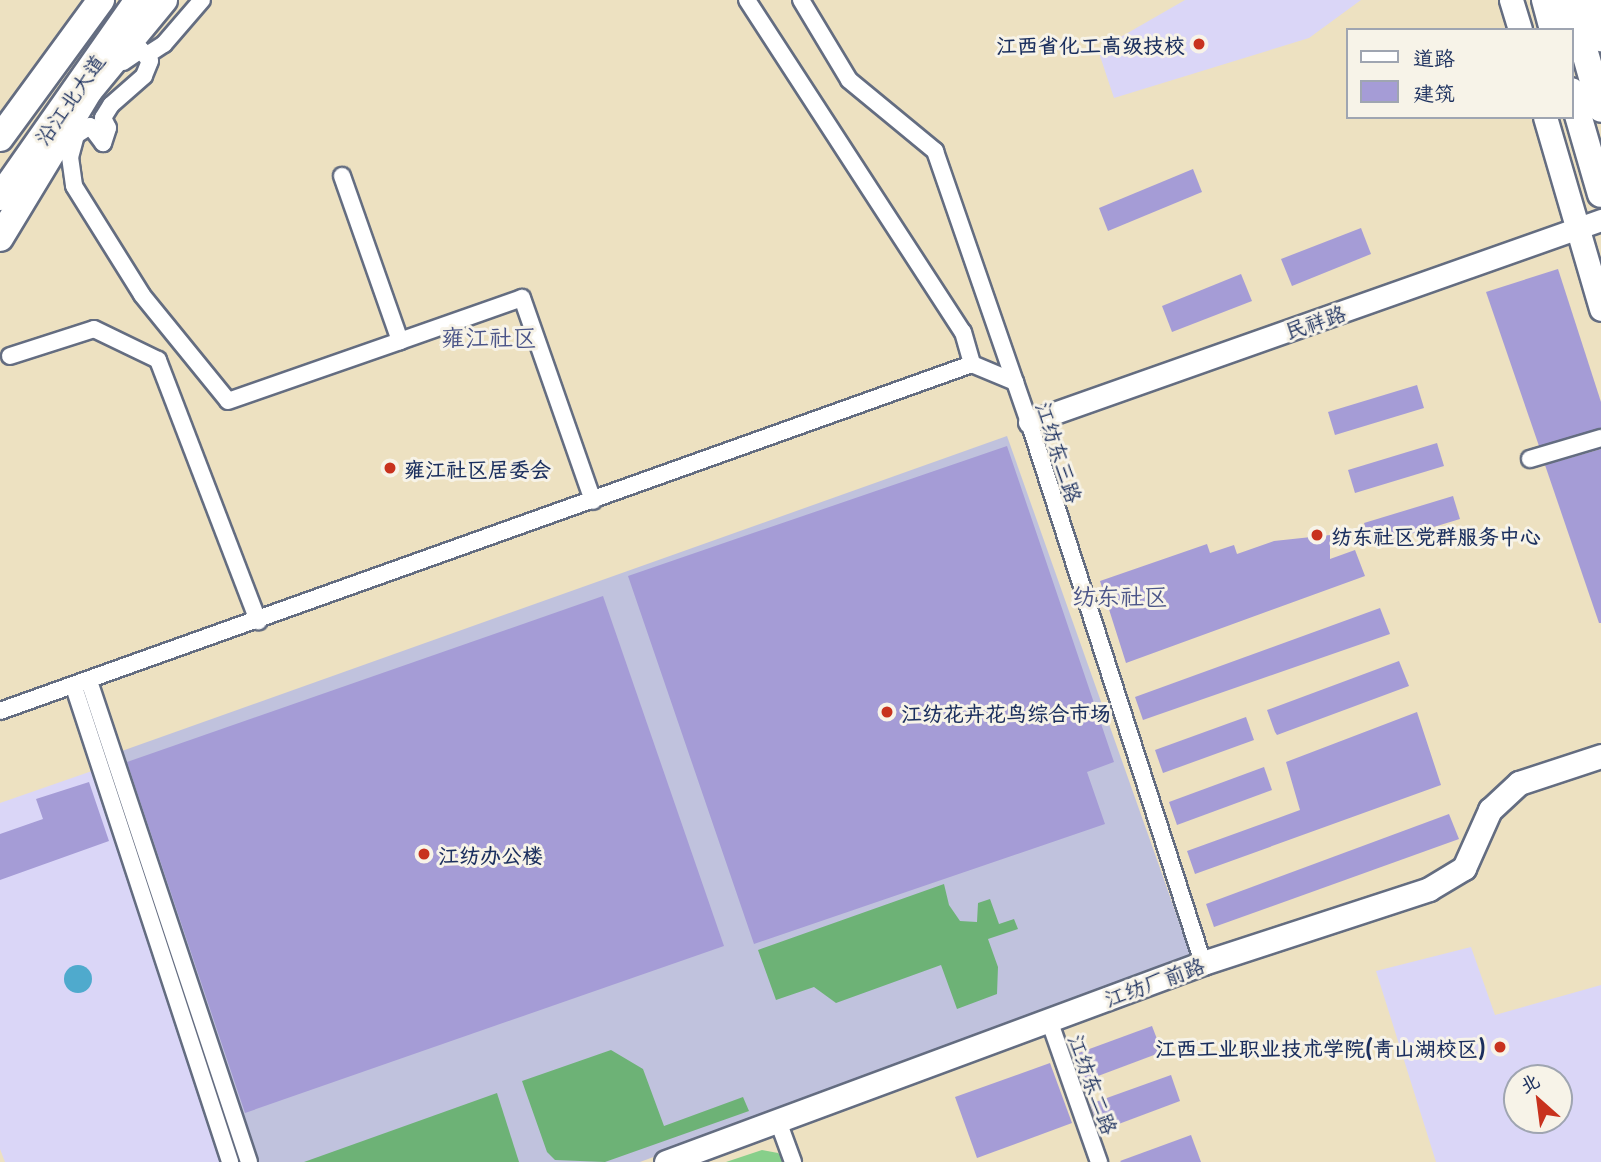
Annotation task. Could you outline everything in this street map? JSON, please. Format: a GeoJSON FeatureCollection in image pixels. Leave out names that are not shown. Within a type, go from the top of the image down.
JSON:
{"type":"FeatureCollection","features":[{"type":"Feature","properties":{"kind":"main road","name":"沿江北大道"},"geometry":{"type":"LineString","coordinates":[[0,138],[101,0]]}},
{"type":"Feature","properties":{"kind":"main road","name":"沿江北大道"},"geometry":{"type":"LineString","coordinates":[[0,197],[138,0]]}},
{"type":"Feature","properties":{"kind":"main road"},"geometry":{"type":"LineString","coordinates":[[0,238],[140,49],[163,0]]}},
{"type":"Feature","properties":{"kind":"main road"},"geometry":{"type":"LineString","coordinates":[[1511,0],[1519,28]]}},
{"type":"Feature","properties":{"kind":"main road"},"geometry":{"type":"LineString","coordinates":[[1545,0],[1552,28]]}},
{"type":"Feature","properties":{"kind":"main road"},"geometry":{"type":"LineString","coordinates":[[1570,0],[1601,108]]}},
{"type":"Feature","properties":{"kind":"main road"},"geometry":{"type":"LineString","coordinates":[[1590,0],[1601,39]]}},
{"type":"Feature","properties":{"kind":"main road"},"geometry":{"type":"LineString","coordinates":[[1573,99],[1601,194]]}},
{"type":"Feature","properties":{"kind":"main road"},"geometry":{"type":"LineString","coordinates":[[1546,119],[1586,232],[1601,309]]}},
{"type":"Feature","properties":{"kind":"main road","name":"江纺厂前路"},"geometry":{"type":"LineString","coordinates":[[666,1162],[1203,963],[1429,889],[1464,868],[1490,810],[1519,783],[1601,756]]}},
{"type":"Feature","properties":{"kind":"street"},"geometry":{"type":"LineString","coordinates":[[140,49],[164,44],[202,0]]}},
{"type":"Feature","properties":{"kind":"street"},"geometry":{"type":"LineString","coordinates":[[747,0],[963,332],[972,364]]}},
{"type":"Feature","properties":{"kind":"street","name":"江纺东三路"},"geometry":{"type":"LineString","coordinates":[[801,0],[849,80],[935,150],[1031,427],[1203,963]]}},
{"type":"Feature","properties":{"kind":"street"},"geometry":{"type":"LineString","coordinates":[[90,118],[76,135],[70,157],[79,198],[142,295],[228,401],[522,298],[593,500]]}},
{"type":"Feature","properties":{"kind":"street"},"geometry":{"type":"LineString","coordinates":[[342,176],[400,341]]}},
{"type":"Feature","properties":{"kind":"street","name":"民祥路"},"geometry":{"type":"LineString","coordinates":[[1031,427],[1586,232],[1601,220]]}},
{"type":"Feature","properties":{"kind":"street"},"geometry":{"type":"LineString","coordinates":[[10,356],[94,329],[158,360],[258,621]]}},
{"type":"Feature","properties":{"kind":"street"},"geometry":{"type":"LineString","coordinates":[[0,711],[972,364],[1015,383]]}},
{"type":"Feature","properties":{"kind":"street"},"geometry":{"type":"LineString","coordinates":[[1531,459],[1601,438]]}},
{"type":"Feature","properties":{"kind":"street"},"geometry":{"type":"LineString","coordinates":[[81,684],[230,1162]]}},
{"type":"Feature","properties":{"kind":"street"},"geometry":{"type":"LineString","coordinates":[[81,684],[249,1162]]}},
{"type":"Feature","properties":{"kind":"street","name":"江纺东二路"},"geometry":{"type":"LineString","coordinates":[[1049,1020],[1099,1162]]}},
{"type":"Feature","properties":{"kind":"street"},"geometry":{"type":"LineString","coordinates":[[778,1121],[793,1162]]}},
{"type":"Feature","properties":{"kind":"shaded area","name":"江西省化工高级技校"},"geometry":{"type":"Polygon","coordinates":[[[1185,0],[1361,0],[1309,38],[1114,98],[1098,50],[1185,0]]]}},
{"type":"Feature","properties":{"kind":"shaded area"},"geometry":{"type":"Polygon","coordinates":[[[1007,436],[1191,956],[640,1162],[239,1162],[105,757],[1007,436]]]}},
{"type":"Feature","properties":{"kind":"shaded area"},"geometry":{"type":"Polygon","coordinates":[[[92,771],[221,1162],[5,1162],[0,1149],[0,803],[92,771]]]}},
{"type":"Feature","properties":{"kind":"shaded area","name":"江西工业职业技术学院(青山湖校区)"},"geometry":{"type":"Polygon","coordinates":[[[1471,947],[1495,1015],[1601,985],[1601,1162],[1436,1162],[1376,971],[1471,947]]]}},
{"type":"Feature","properties":{"kind":"green space"},"geometry":{"type":"Polygon","coordinates":[[[944,884],[949,905],[960,921],[977,922],[978,903],[990,899],[999,924],[1014,919],[1018,929],[988,939],[998,967],[997,994],[957,1009],[941,965],[836,1003],[814,987],[776,1000],[758,950],[944,884]]]}},
{"type":"Feature","properties":{"kind":"green space"},"geometry":{"type":"Polygon","coordinates":[[[611,1050],[643,1069],[664,1126],[743,1097],[749,1111],[605,1162],[555,1160],[547,1152],[522,1081],[611,1050]]]}},
{"type":"Feature","properties":{"kind":"green space"},"geometry":{"type":"Polygon","coordinates":[[[497,1093],[519,1162],[304,1162],[497,1093]]]}},
{"type":"Feature","properties":{"kind":"green space"},"geometry":{"type":"Polygon","coordinates":[[[762,1150],[778,1153],[786,1162],[726,1162],[762,1150]]]}},
{"type":"Feature","properties":{"kind":"water"},"geometry":{"type":"Polygon","coordinates":[[[78,965],[88,969],[92,979],[88,989],[78,993],[68,989],[64,979],[68,969],[78,965]]]}},
{"type":"Feature","properties":{"kind":"building"},"geometry":{"type":"Polygon","coordinates":[[[1193,169],[1202,192],[1108,231],[1099,208],[1193,169]]]}},
{"type":"Feature","properties":{"kind":"building"},"geometry":{"type":"Polygon","coordinates":[[[1361,228],[1371,254],[1292,286],[1281,259],[1361,228]]]}},
{"type":"Feature","properties":{"kind":"building"},"geometry":{"type":"Polygon","coordinates":[[[1558,269],[1601,402],[1601,428],[1539,446],[1486,292],[1558,269]]]}},
{"type":"Feature","properties":{"kind":"building"},"geometry":{"type":"Polygon","coordinates":[[[1241,274],[1252,301],[1172,332],[1162,306],[1241,274]]]}},
{"type":"Feature","properties":{"kind":"building"},"geometry":{"type":"Polygon","coordinates":[[[1417,385],[1424,408],[1335,435],[1328,412],[1417,385]]]}},
{"type":"Feature","properties":{"kind":"building"},"geometry":{"type":"Polygon","coordinates":[[[1437,443],[1444,466],[1355,493],[1348,470],[1437,443]]]}},
{"type":"Feature","properties":{"kind":"building","name":"江纺花卉花鸟综合市场"},"geometry":{"type":"Polygon","coordinates":[[[1007,446],[1114,762],[1087,772],[1105,824],[754,944],[628,576],[1007,446]]]}},
{"type":"Feature","properties":{"kind":"building"},"geometry":{"type":"Polygon","coordinates":[[[1601,449],[1601,623],[1599,623],[1545,465],[1601,449]]]}},
{"type":"Feature","properties":{"kind":"building"},"geometry":{"type":"Polygon","coordinates":[[[1453,496],[1460,519],[1371,546],[1364,523],[1453,496]]]}},
{"type":"Feature","properties":{"kind":"building"},"geometry":{"type":"Polygon","coordinates":[[[1330,535],[1330,559],[1355,550],[1365,576],[1126,663],[1100,581],[1207,544],[1210,553],[1234,545],[1237,554],[1274,541],[1330,535]]]}},
{"type":"Feature","properties":{"kind":"building","name":"江纺办公楼"},"geometry":{"type":"Polygon","coordinates":[[[603,596],[724,946],[245,1113],[127,762],[603,596]]]}},
{"type":"Feature","properties":{"kind":"building"},"geometry":{"type":"Polygon","coordinates":[[[1380,608],[1390,634],[1143,720],[1135,697],[1380,608]]]}},
{"type":"Feature","properties":{"kind":"building"},"geometry":{"type":"Polygon","coordinates":[[[1399,661],[1409,686],[1277,735],[1275,732],[1267,710],[1399,661]]]}},
{"type":"Feature","properties":{"kind":"building"},"geometry":{"type":"Polygon","coordinates":[[[1417,712],[1441,785],[1195,874],[1187,851],[1300,810],[1286,762],[1417,712]]]}},
{"type":"Feature","properties":{"kind":"building"},"geometry":{"type":"Polygon","coordinates":[[[1246,717],[1254,740],[1163,773],[1155,750],[1246,717]]]}},
{"type":"Feature","properties":{"kind":"building"},"geometry":{"type":"Polygon","coordinates":[[[1264,767],[1272,790],[1177,825],[1169,802],[1264,767]]]}},
{"type":"Feature","properties":{"kind":"building"},"geometry":{"type":"Polygon","coordinates":[[[89,782],[109,841],[0,880],[0,834],[43,819],[36,799],[89,782]]]}},
{"type":"Feature","properties":{"kind":"building"},"geometry":{"type":"Polygon","coordinates":[[[1449,814],[1459,839],[1214,927],[1206,904],[1449,814]]]}},
{"type":"Feature","properties":{"kind":"building"},"geometry":{"type":"Polygon","coordinates":[[[1152,1026],[1162,1052],[1082,1082],[1073,1055],[1152,1026]]]}},
{"type":"Feature","properties":{"kind":"building"},"geometry":{"type":"Polygon","coordinates":[[[1050,1063],[1072,1123],[977,1158],[955,1097],[1050,1063]]]}},
{"type":"Feature","properties":{"kind":"building"},"geometry":{"type":"Polygon","coordinates":[[[1171,1075],[1180,1101],[1100,1131],[1090,1104],[1171,1075]]]}},
{"type":"Feature","properties":{"kind":"building"},"geometry":{"type":"Polygon","coordinates":[[[1191,1135],[1201,1162],[1120,1161],[1191,1135]]]}},
{"type":"Feature","properties":{"kind":"place","name":"江西省化工高级技校"},"geometry":{"type":"Point","coordinates":[1199,44]}},
{"type":"Feature","properties":{"kind":"place","name":"雍江社区居委会"},"geometry":{"type":"Point","coordinates":[390,468]}},
{"type":"Feature","properties":{"kind":"place","name":"纺东社区党群服务中心"},"geometry":{"type":"Point","coordinates":[1317,535]}},
{"type":"Feature","properties":{"kind":"place","name":"江纺花卉花鸟综合市场"},"geometry":{"type":"Point","coordinates":[887,712]}},
{"type":"Feature","properties":{"kind":"place","name":"江纺办公楼"},"geometry":{"type":"Point","coordinates":[424,854]}},
{"type":"Feature","properties":{"kind":"place","name":"江西工业职业技术学院(青山湖校区)"},"geometry":{"type":"Point","coordinates":[1500,1047]}},
{"type":"Feature","properties":{"kind":"district","name":"雍江社区"},"geometry":{"type":"Point","coordinates":[489,337]}},
{"type":"Feature","properties":{"kind":"district","name":"纺东社区"},"geometry":{"type":"Point","coordinates":[1120,596]}}]}
